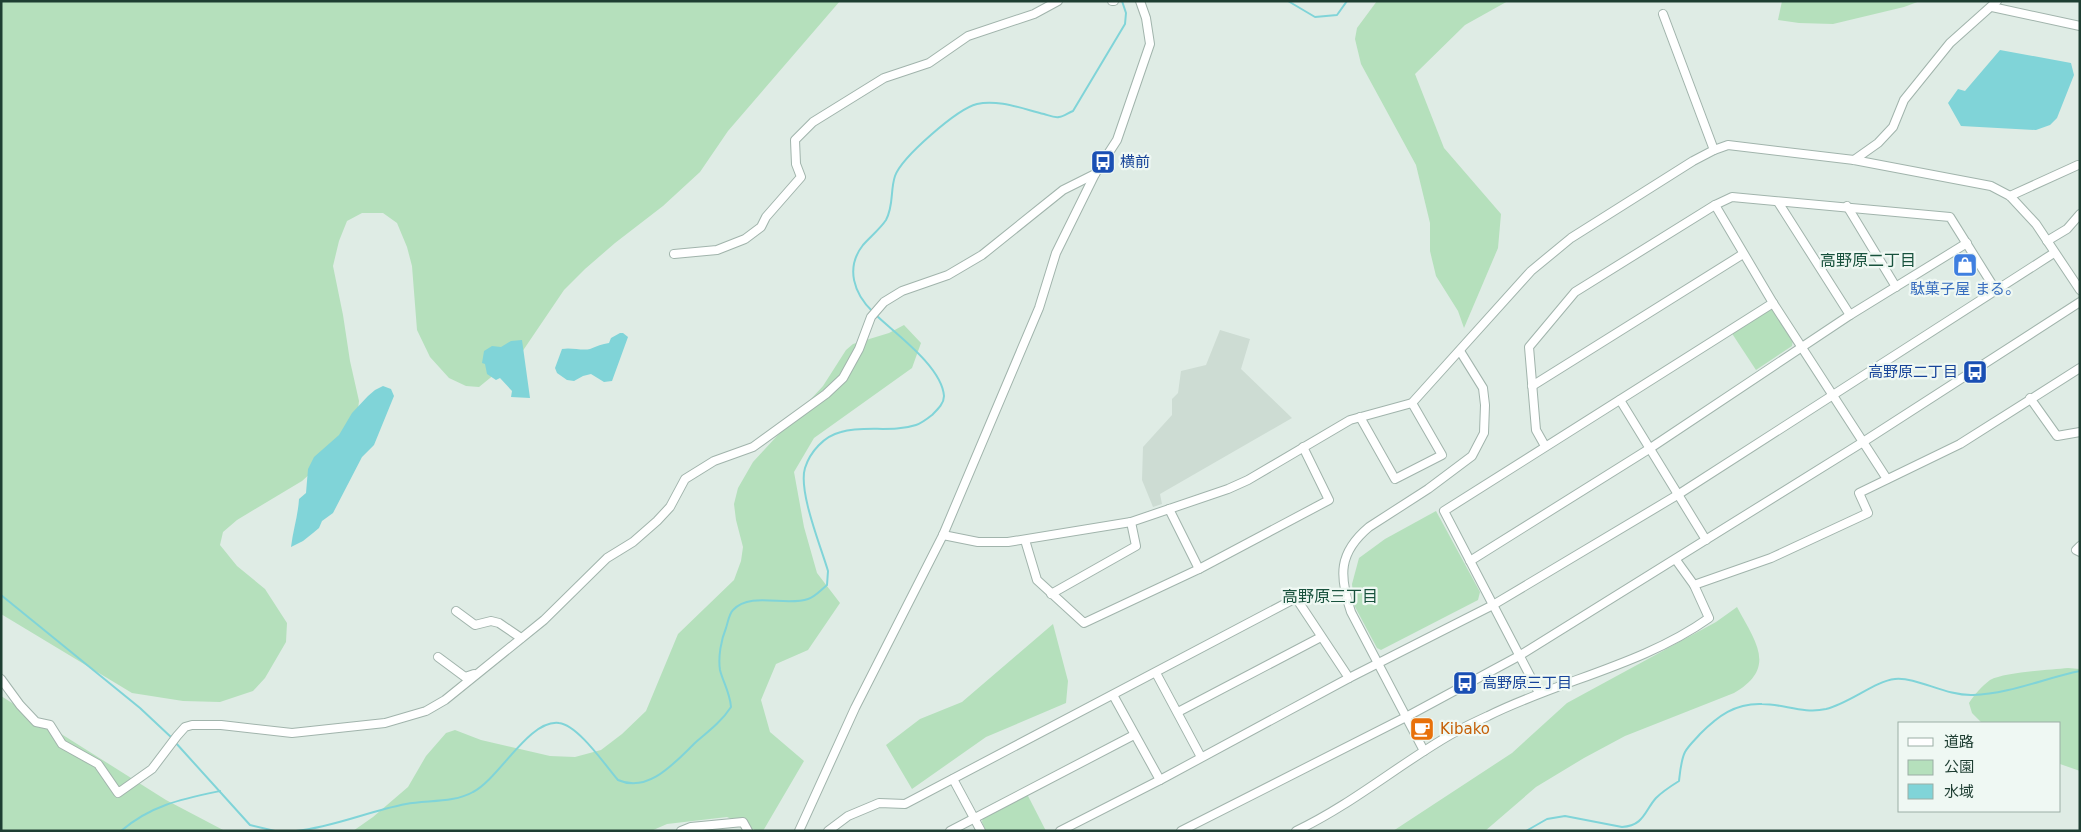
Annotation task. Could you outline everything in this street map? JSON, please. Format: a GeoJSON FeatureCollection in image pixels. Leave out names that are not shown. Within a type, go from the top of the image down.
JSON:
{"type":"FeatureCollection","features":[{"type":"Feature","properties":{"kind":"street"},"geometry":{"type":"LineString","coordinates":[[674,254],[717,250],[745,239],[761,226],[766,217],[801,177],[796,164],[795,140],[813,122],[850,97],[884,78],[930,63],[968,36],[1034,14],[1058,1]]}},
{"type":"Feature","properties":{"kind":"street"},"geometry":{"type":"LineString","coordinates":[[799,831],[855,708],[943,535],[1039,308],[1056,253],[1095,174],[1117,140],[1150,44],[1146,18],[1140,1]]}},
{"type":"Feature","properties":{"kind":"street"},"geometry":{"type":"LineString","coordinates":[[1854,160],[1878,144],[1893,127],[1904,100],[1950,43],[1995,4],[2080,26]]}},
{"type":"Feature","properties":{"kind":"street"},"geometry":{"type":"LineString","coordinates":[[1663,14],[1714,150]]}},
{"type":"Feature","properties":{"kind":"street"},"geometry":{"type":"LineString","coordinates":[[943,535],[978,542],[1025,540],[1131,522],[1248,480],[1350,420],[1412,403],[1531,271],[1571,238],[1629,200],[1714,150],[1728,145],[1854,160],[1991,186],[2010,196],[2036,224],[2080,290]]}},
{"type":"Feature","properties":{"kind":"street"},"geometry":{"type":"LineString","coordinates":[[2010,196],[2079,164]]}},
{"type":"Feature","properties":{"kind":"street"},"geometry":{"type":"LineString","coordinates":[[1,679],[20,705],[36,722],[50,725],[62,744],[98,764],[118,793],[152,770],[180,733],[192,725],[221,725],[292,733],[386,723],[426,711],[445,700],[544,620],[607,558],[633,542],[657,521],[670,507],[686,479],[714,461],[753,447],[826,394],[843,378],[859,349],[874,313],[884,302],[902,291],[948,275],[982,255],[1063,190],[1095,174]]}},
{"type":"Feature","properties":{"kind":"street"},"geometry":{"type":"LineString","coordinates":[[1545,446],[1536,430],[1529,347],[1575,292],[1715,205],[1732,197],[1950,216],[1995,289]]}},
{"type":"Feature","properties":{"kind":"street"},"geometry":{"type":"LineString","coordinates":[[1778,202],[1850,315]]}},
{"type":"Feature","properties":{"kind":"street"},"geometry":{"type":"LineString","coordinates":[[1715,205],[1773,303],[1887,479]]}},
{"type":"Feature","properties":{"kind":"street"},"geometry":{"type":"LineString","coordinates":[[1848,206],[1896,287]]}},
{"type":"Feature","properties":{"kind":"street"},"geometry":{"type":"LineString","coordinates":[[2047,241],[2066,229],[2080,214]]}},
{"type":"Feature","properties":{"kind":"street"},"geometry":{"type":"LineString","coordinates":[[1470,561],[1649,448],[1850,315],[1967,243]]}},
{"type":"Feature","properties":{"kind":"street"},"geometry":{"type":"LineString","coordinates":[[1060,831],[1160,780],[1377,663],[1493,605],[1679,494],[1995,289],[2054,253]]}},
{"type":"Feature","properties":{"kind":"street"},"geometry":{"type":"LineString","coordinates":[[1532,386],[1743,254]]}},
{"type":"Feature","properties":{"kind":"street"},"geometry":{"type":"LineString","coordinates":[[1181,831],[1406,717],[1519,656],[1863,442],[2080,302]]}},
{"type":"Feature","properties":{"kind":"street"},"geometry":{"type":"LineString","coordinates":[[1538,694],[1444,511],[1773,303]]}},
{"type":"Feature","properties":{"kind":"street"},"geometry":{"type":"LineString","coordinates":[[1424,751],[1351,612],[1343,589],[1343,564],[1348,550],[1364,530],[1428,489],[1472,456],[1484,433],[1486,405],[1482,388],[1460,350]]}},
{"type":"Feature","properties":{"kind":"street"},"geometry":{"type":"LineString","coordinates":[[1694,586],[1771,558],[1868,513],[1859,493],[1960,444],[2080,368]]}},
{"type":"Feature","properties":{"kind":"street"},"geometry":{"type":"LineString","coordinates":[[2030,398],[2056,436],[2080,432]]}},
{"type":"Feature","properties":{"kind":"street"},"geometry":{"type":"LineString","coordinates":[[1620,400],[1706,540]]}},
{"type":"Feature","properties":{"kind":"street"},"geometry":{"type":"LineString","coordinates":[[1360,417],[1395,479],[1442,455],[1412,403]]}},
{"type":"Feature","properties":{"kind":"street"},"geometry":{"type":"LineString","coordinates":[[1025,540],[1037,580],[1050,594],[1084,623],[1199,569],[1329,500],[1302,447]]}},
{"type":"Feature","properties":{"kind":"street"},"geometry":{"type":"LineString","coordinates":[[1169,509],[1199,569]]}},
{"type":"Feature","properties":{"kind":"street"},"geometry":{"type":"LineString","coordinates":[[1050,594],[1136,546],[1131,522]]}},
{"type":"Feature","properties":{"kind":"street"},"geometry":{"type":"LineString","coordinates":[[2080,546],[2076,550],[2080,552]]}},
{"type":"Feature","properties":{"kind":"street"},"geometry":{"type":"LineString","coordinates":[[1296,831],[1324,818],[1451,734],[1538,694],[1660,648],[1709,618],[1694,586],[1676,560]]}},
{"type":"Feature","properties":{"kind":"street"},"geometry":{"type":"LineString","coordinates":[[828,831],[848,816],[879,803],[905,804],[1296,598],[1349,678]]}},
{"type":"Feature","properties":{"kind":"street"},"geometry":{"type":"LineString","coordinates":[[456,611],[475,625],[491,621],[521,638]]}},
{"type":"Feature","properties":{"kind":"street"},"geometry":{"type":"LineString","coordinates":[[1178,712],[1321,637]]}},
{"type":"Feature","properties":{"kind":"street"},"geometry":{"type":"LineString","coordinates":[[438,658],[465,677],[478,673]]}},
{"type":"Feature","properties":{"kind":"street"},"geometry":{"type":"LineString","coordinates":[[1156,673],[1201,757]]}},
{"type":"Feature","properties":{"kind":"street"},"geometry":{"type":"LineString","coordinates":[[1113,695],[1160,780]]}},
{"type":"Feature","properties":{"kind":"street"},"geometry":{"type":"LineString","coordinates":[[950,831],[1134,735]]}},
{"type":"Feature","properties":{"kind":"street"},"geometry":{"type":"LineString","coordinates":[[953,779],[981,831]]}},
{"type":"Feature","properties":{"kind":"street"},"geometry":{"type":"LineString","coordinates":[[681,831],[691,827],[709,829],[743,822],[748,831]]}},
{"type":"Feature","properties":{"kind":"shaded area"},"geometry":{"type":"Polygon","coordinates":[[[1220,330],[1250,339],[1241,369],[1292,418],[1160,494],[1162,504],[1153,507],[1142,480],[1143,447],[1172,415],[1172,399],[1178,393],[1181,371],[1206,365],[1220,330]]]}},
{"type":"Feature","properties":{"kind":"green space"},"geometry":{"type":"Polygon","coordinates":[[[1,1],[840,1],[728,131],[700,172],[663,206],[585,269],[564,290],[522,352],[479,387],[466,386],[449,378],[430,357],[417,330],[412,266],[407,247],[397,223],[383,213],[362,213],[347,221],[339,241],[333,266],[359,401],[357,418],[348,440],[302,481],[237,520],[223,532],[220,545],[237,566],[265,589],[287,623],[286,642],[265,678],[253,691],[220,702],[183,701],[132,693],[1,614],[1,1]]]}},
{"type":"Feature","properties":{"kind":"green space"},"geometry":{"type":"Polygon","coordinates":[[[1377,1],[1508,1],[1465,25],[1415,74],[1444,148],[1501,214],[1498,248],[1464,328],[1458,311],[1436,276],[1430,251],[1430,223],[1416,165],[1361,64],[1355,39],[1357,28],[1377,1]]]}},
{"type":"Feature","properties":{"kind":"green space"},"geometry":{"type":"Polygon","coordinates":[[[1782,1],[1920,1],[1904,7],[1833,24],[1778,20],[1782,1]]]}},
{"type":"Feature","properties":{"kind":"green space"},"geometry":{"type":"Polygon","coordinates":[[[1772,307],[1793,340],[1792,346],[1756,370],[1731,332],[1772,307]]]}},
{"type":"Feature","properties":{"kind":"green space"},"geometry":{"type":"Polygon","coordinates":[[[904,325],[921,343],[912,368],[814,438],[794,472],[804,527],[817,573],[840,603],[808,650],[776,664],[761,700],[770,732],[804,761],[763,831],[757,831],[727,817],[667,824],[651,831],[353,831],[373,817],[408,787],[426,756],[446,733],[455,730],[481,740],[550,756],[575,757],[601,750],[622,734],[646,711],[678,634],[734,580],[741,561],[743,547],[734,504],[738,488],[753,462],[823,386],[846,350],[853,344],[889,333],[904,325]]]}},
{"type":"Feature","properties":{"kind":"green space"},"geometry":{"type":"Polygon","coordinates":[[[1436,511],[1480,592],[1478,600],[1381,650],[1377,648],[1354,605],[1352,584],[1359,558],[1385,539],[1436,511]]]}},
{"type":"Feature","properties":{"kind":"green space"},"geometry":{"type":"Polygon","coordinates":[[[1737,607],[1756,643],[1759,653],[1759,664],[1756,674],[1748,684],[1734,693],[1625,736],[1584,758],[1536,787],[1485,831],[1393,831],[1512,753],[1567,703],[1716,622],[1737,607]]]}},
{"type":"Feature","properties":{"kind":"green space"},"geometry":{"type":"Polygon","coordinates":[[[1053,624],[1068,681],[1066,703],[986,737],[912,789],[886,745],[920,719],[962,702],[1053,624]]]}},
{"type":"Feature","properties":{"kind":"green space"},"geometry":{"type":"Polygon","coordinates":[[[2068,668],[2080,669],[2080,771],[2061,764],[2061,722],[1981,722],[1972,713],[1969,703],[1990,680],[2016,673],[2068,668]]]}},
{"type":"Feature","properties":{"kind":"green space"},"geometry":{"type":"Polygon","coordinates":[[[1,696],[166,800],[225,831],[1,831],[1,696]]]}},
{"type":"Feature","properties":{"kind":"green space"},"geometry":{"type":"Polygon","coordinates":[[[1027,794],[1046,831],[986,831],[982,822],[983,817],[1027,794]]]}},
{"type":"Feature","properties":{"kind":"water"},"geometry":{"type":"Polygon","coordinates":[[[2000,50],[2071,63],[2074,75],[2057,118],[2050,125],[2036,130],[1961,126],[1948,103],[1958,89],[1965,91],[2000,50]]]}},
{"type":"Feature","properties":{"kind":"water"},"geometry":{"type":"Polygon","coordinates":[[[620,333],[628,337],[612,381],[604,382],[591,374],[574,381],[567,380],[557,373],[555,368],[562,349],[590,349],[609,343],[611,338],[620,333]]]}},
{"type":"Feature","properties":{"kind":"water"},"geometry":{"type":"Polygon","coordinates":[[[522,340],[530,398],[511,397],[512,391],[500,378],[496,380],[487,374],[485,364],[482,363],[484,351],[492,346],[501,347],[511,341],[522,340]]]}},
{"type":"Feature","properties":{"kind":"water"},"geometry":{"type":"Polygon","coordinates":[[[383,386],[391,389],[394,396],[374,445],[362,457],[333,513],[322,521],[319,528],[313,533],[291,547],[299,499],[306,493],[308,469],[314,457],[339,435],[352,413],[368,396],[383,386]]]}},
{"type":"Feature","properties":{"kind":"waterway"},"geometry":{"type":"LineString","coordinates":[[873,312],[866,305],[857,289],[853,272],[854,263],[863,245],[886,220],[890,209],[895,176],[908,157],[944,124],[977,104],[1002,104],[1055,117],[1073,111],[1125,24],[1126,13],[1122,1]]}},
{"type":"Feature","properties":{"kind":"waterway"},"geometry":{"type":"LineString","coordinates":[[1288,1],[1315,17],[1337,15],[1347,1]]}},
{"type":"Feature","properties":{"kind":"waterway"},"geometry":{"type":"LineString","coordinates":[[296,831],[324,826],[406,804],[449,800],[466,796],[483,785],[525,740],[548,724],[559,723],[566,725],[583,738],[618,780],[640,783],[651,779],[671,766],[710,730],[731,707],[720,670],[719,660],[723,638],[733,610],[740,604],[749,601],[799,601],[808,599],[816,595],[827,585],[828,571],[811,519],[805,490],[805,468],[810,456],[823,441],[841,432],[916,425],[932,415],[943,402],[944,396],[941,385],[927,363],[877,316]]}},
{"type":"Feature","properties":{"kind":"waterway"},"geometry":{"type":"LineString","coordinates":[[1,595],[140,708],[172,738]]}},
{"type":"Feature","properties":{"kind":"waterway"},"geometry":{"type":"LineString","coordinates":[[1526,831],[1547,819],[1565,816],[1622,827],[1635,824],[1640,821],[1656,798],[1679,781],[1685,752],[1690,745],[1720,716],[1735,708],[1752,704],[1770,704],[1801,710],[1826,709],[1879,684],[1895,679],[1913,681],[1963,695],[1986,694],[2013,689],[2080,671]]}},
{"type":"Feature","properties":{"kind":"waterway"},"geometry":{"type":"LineString","coordinates":[[175,742],[250,825],[275,831]]}},
{"type":"Feature","properties":{"kind":"waterway"},"geometry":{"type":"LineString","coordinates":[[121,831],[132,822],[155,809],[180,800],[220,791]]}},
{"type":"Feature","properties":{"kind":"place","name":"横前"},"geometry":{"type":"Point","coordinates":[1103,162]}},
{"type":"Feature","properties":{"kind":"place","name":"駄菓子屋 まる。"},"geometry":{"type":"Point","coordinates":[1965,265]}},
{"type":"Feature","properties":{"kind":"place","name":"高野原二丁目"},"geometry":{"type":"Point","coordinates":[1975,372]}},
{"type":"Feature","properties":{"kind":"place","name":"高野原三丁目"},"geometry":{"type":"Point","coordinates":[1465,683]}},
{"type":"Feature","properties":{"kind":"place","name":"Kibako"},"geometry":{"type":"Point","coordinates":[1422,729]}},
{"type":"Feature","properties":{"kind":"district","name":"高野原二丁目"},"geometry":{"type":"Point","coordinates":[1868,260]}},
{"type":"Feature","properties":{"kind":"district","name":"高野原三丁目"},"geometry":{"type":"Point","coordinates":[1330,596]}}]}
